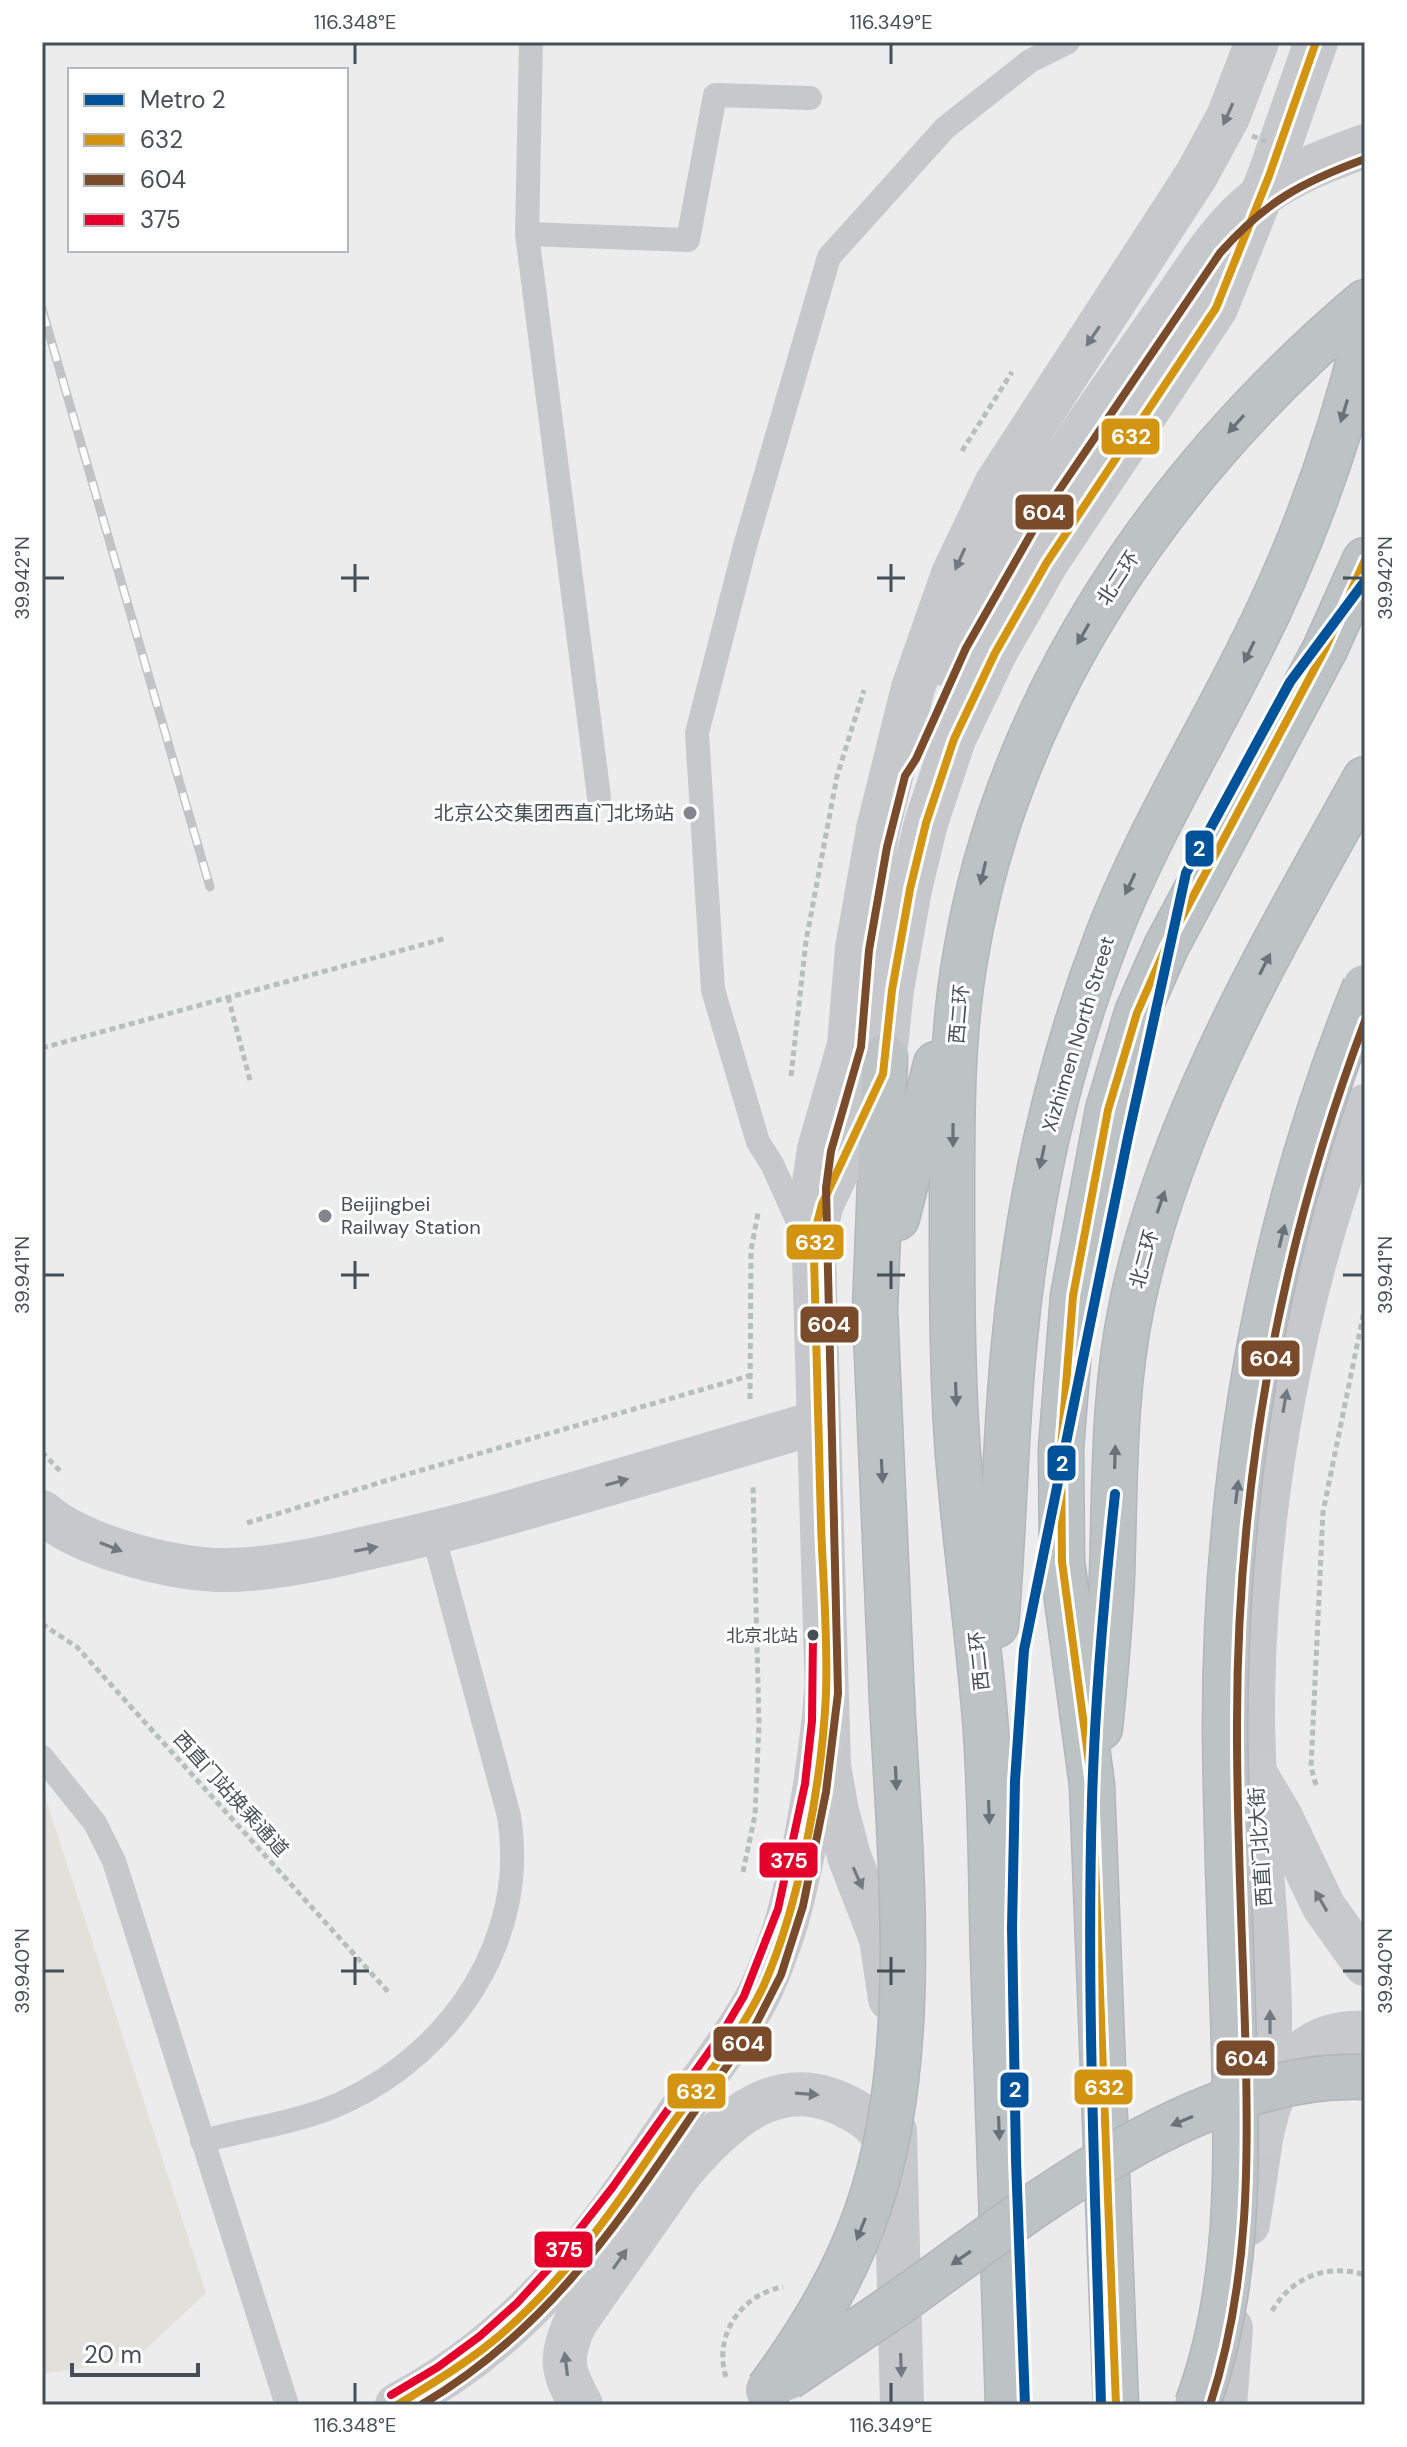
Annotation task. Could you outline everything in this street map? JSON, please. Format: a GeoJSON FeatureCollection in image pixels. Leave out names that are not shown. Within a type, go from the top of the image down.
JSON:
{"type":"FeatureCollection","features":[{"type":"Feature","properties":{"kind":"highway","name":"北二环"},"geometry":{"type":"LineString","coordinates":[[973,918],[988,850],[1039,719],[1081,636],[1128,560],[1179,491],[1251,409],[1365,302]]}},
{"type":"Feature","properties":{"kind":"highway","name":"Xizhimen North Street"},"geometry":{"type":"LineString","coordinates":[[986,1735],[999,1598],[1014,1348],[1030,1222],[1050,1119],[1088,989],[1115,919],[1158,825],[1263,624],[1294,552],[1335,440],[1365,336]]}},
{"type":"Feature","properties":{"kind":"highway"},"geometry":{"type":"LineString","coordinates":[[1116,2405],[1092,1785],[1063,1579],[1061,1464],[1073,1296],[1102,1136],[1126,1046],[1151,980],[1316,668],[1365,560]]}},
{"type":"Feature","properties":{"kind":"highway","name":"北二环"},"geometry":{"type":"LineString","coordinates":[[1092,1785],[1097,1764],[1110,1626],[1119,1385],[1144,1252],[1176,1159],[1217,1061],[1365,779]]}},
{"type":"Feature","properties":{"kind":"highway"},"geometry":{"type":"LineString","coordinates":[[875,1309],[973,918]]}},
{"type":"Feature","properties":{"kind":"highway","name":"西二环"},"geometry":{"type":"LineString","coordinates":[[973,918],[964,960],[956,1045],[953,1296],[957,1439],[986,1735],[1008,2405]]}},
{"type":"Feature","properties":{"kind":"highway"},"geometry":{"type":"LineString","coordinates":[[1197,2405],[1220,2331],[1233,2230],[1236,2121],[1225,1727],[1235,1512],[1258,1346],[1281,1238],[1315,1122],[1365,987]]}},
{"type":"Feature","properties":{"kind":"highway"},"geometry":{"type":"LineString","coordinates":[[759,2398],[818,2315],[847,2262],[870,2206],[888,2128],[899,2037],[903,1965],[875,1309],[885,1057]]}},
{"type":"Feature","properties":{"kind":"highway"},"geometry":{"type":"LineString","coordinates":[[759,2398],[1022,2215],[1105,2160],[1148,2137],[1209,2110],[1287,2084],[1325,2077],[1365,2077]]}},
{"type":"Feature","properties":{"kind":"main road"},"geometry":{"type":"LineString","coordinates":[[397,2405],[433,2386],[491,2344],[547,2291],[620,2200],[755,2002],[783,1934],[795,1891],[822,1753],[826,1692]]}},
{"type":"Feature","properties":{"kind":"main road"},"geometry":{"type":"LineString","coordinates":[[1255,1773],[1281,1817],[1324,1907],[1365,1964]]}},
{"type":"Feature","properties":{"kind":"main road"},"geometry":{"type":"LineString","coordinates":[[1262,2134],[1269,2106],[1281,2079],[1298,2054],[1317,2042],[1339,2034],[1365,2033]]}},
{"type":"Feature","properties":{"kind":"main road"},"geometry":{"type":"LineString","coordinates":[[581,2405],[568,2382],[564,2366],[564,2347],[575,2323],[681,2172],[736,2118],[772,2098],[786,2094],[801,2092],[823,2095],[856,2111],[874,2124],[891,2148],[896,2175]]}},
{"type":"Feature","properties":{"kind":"street"},"geometry":{"type":"LineString","coordinates":[[902,2405],[891,2013],[886,1967],[876,1923],[849,1856],[829,1766],[814,1256],[816,1169],[849,1045],[861,919],[878,829],[910,698],[953,574],[982,510],[1004,471],[1197,174],[1228,117],[1257,42]]}},
{"type":"Feature","properties":{"kind":"street"},"geometry":{"type":"LineString","coordinates":[[814,1256],[816,1227],[822,1204],[876,1093],[885,1057],[892,990],[910,889],[926,823],[954,739],[995,653],[1047,562],[1216,308],[1269,176],[1316,42]]}},
{"type":"Feature","properties":{"kind":"street"},"geometry":{"type":"LineString","coordinates":[[894,771],[960,634],[1021,526],[1225,228],[1250,203],[1292,175],[1365,146]]}},
{"type":"Feature","properties":{"kind":"street","name":"西直门北大街"},"geometry":{"type":"LineString","coordinates":[[1225,2405],[1230,2338],[1262,2134],[1268,2068],[1270,2010],[1253,1698],[1261,1562],[1274,1461],[1314,1264],[1365,1106]]}},
{"type":"Feature","properties":{"kind":"street"},"geometry":{"type":"LineString","coordinates":[[42,1512],[124,1553],[187,1567],[220,1570],[293,1564],[433,1534],[818,1422]]}},
{"type":"Feature","properties":{"kind":"lane"},"geometry":{"type":"LineString","coordinates":[[531,42],[527,234],[599,797]]}},
{"type":"Feature","properties":{"kind":"lane"},"geometry":{"type":"LineString","coordinates":[[814,1256],[772,1164],[758,1142],[713,990],[697,733],[745,546],[829,257],[945,128],[1030,61],[1068,42]]}},
{"type":"Feature","properties":{"kind":"lane"},"geometry":{"type":"LineString","coordinates":[[527,234],[688,240],[715,95],[810,98]]}},
{"type":"Feature","properties":{"kind":"lane"},"geometry":{"type":"LineString","coordinates":[[202,2141],[328,2109],[387,2077],[413,2056],[462,2006],[480,1977],[501,1931],[512,1893],[514,1843],[433,1534]]}},
{"type":"Feature","properties":{"kind":"lane"},"geometry":{"type":"LineString","coordinates":[[42,1757],[106,1841],[287,2405]]}},
{"type":"Feature","properties":{"kind":"path"},"geometry":{"type":"LineString","coordinates":[[42,1048],[447,938]]}},
{"type":"Feature","properties":{"kind":"path"},"geometry":{"type":"LineString","coordinates":[[228,997],[251,1084]]}},
{"type":"Feature","properties":{"kind":"path"},"geometry":{"type":"LineString","coordinates":[[1319,1798],[1311,1767],[1323,1512],[1365,1306]]}},
{"type":"Feature","properties":{"kind":"path"},"geometry":{"type":"LineString","coordinates":[[241,1525],[749,1376]]}},
{"type":"Feature","properties":{"kind":"path"},"geometry":{"type":"LineString","coordinates":[[42,1452],[66,1475]]}},
{"type":"Feature","properties":{"kind":"path","name":"西直门站换乘通道"},"geometry":{"type":"LineString","coordinates":[[42,1624],[77,1647],[390,1994]]}},
{"type":"Feature","properties":{"kind":"path"},"geometry":{"type":"LineString","coordinates":[[1272,2311],[1287,2291],[1308,2277],[1332,2270],[1365,2275]]}},
{"type":"Feature","properties":{"kind":"shaded area"},"geometry":{"type":"Polygon","coordinates":[[[42,1787],[206,2293],[134,2360],[42,2374],[42,1787]]]}},
{"type":"Feature","properties":{"kind":"railway"},"geometry":{"type":"LineString","coordinates":[[42,309],[210,887]]}},
{"type":"Feature","properties":{"kind":"metro line","name":"2"},"geometry":{"type":"LineString","coordinates":[[1025,2405],[1012,1928],[1015,1781],[1024,1650],[1128,1137],[1186,873],[1290,682],[1365,581]]}},
{"type":"Feature","properties":{"kind":"metro line","name":"2"},"geometry":{"type":"LineString","coordinates":[[1101,2405],[1092,2103],[1090,1876],[1098,1685],[1115,1494]]}},
{"type":"Feature","properties":{"kind":"transit line","name":"632"},"geometry":{"type":"LineString","coordinates":[[397,2405],[484,2348],[534,2303],[579,2253],[727,2048],[752,2008],[776,1955],[798,1882],[814,1804],[826,1694],[814,1256],[816,1227],[822,1204],[883,1074],[892,990],[910,889],[926,823],[954,739],[995,653],[1047,562],[1216,308],[1269,176],[1316,42]]}},
{"type":"Feature","properties":{"kind":"transit line","name":"604"},"geometry":{"type":"LineString","coordinates":[[421,2405],[502,2347],[537,2315],[600,2244],[756,2024],[781,1975],[803,1906],[826,1792],[838,1693],[826,1188],[831,1151],[861,1047],[869,950],[887,847],[905,776],[916,759],[966,648],[1039,520],[1220,253],[1269,207],[1303,185],[1365,159]]}},
{"type":"Feature","properties":{"kind":"transit line","name":"632"},"geometry":{"type":"LineString","coordinates":[[1116,2405],[1092,1785],[1062,1562],[1061,1449],[1073,1296],[1108,1110],[1137,1013],[1166,947],[1325,649],[1365,560]]}},
{"type":"Feature","properties":{"kind":"transit line","name":"604"},"geometry":{"type":"LineString","coordinates":[[1210,2405],[1233,2312],[1244,2218],[1246,2076],[1237,1732],[1244,1550],[1254,1460],[1286,1282],[1335,1107],[1365,1021]]}},
{"type":"Feature","properties":{"kind":"transit line","name":"375"},"geometry":{"type":"LineString","coordinates":[[391,2395],[438,2367],[480,2336],[517,2303],[550,2267],[612,2188],[721,2035],[744,1996],[778,1909],[805,1784],[812,1721],[813,1635]]}},
{"type":"Feature","properties":{"kind":"place","name":"北京公交集团西直门北场站"},"geometry":{"type":"Point","coordinates":[690,813]}},
{"type":"Feature","properties":{"kind":"place","name":"Beijingbei Railway Station"},"geometry":{"type":"Point","coordinates":[325,1216]}},
{"type":"Feature","properties":{"kind":"place","name":"北京北站"},"geometry":{"type":"Point","coordinates":[813,1635]}}]}
